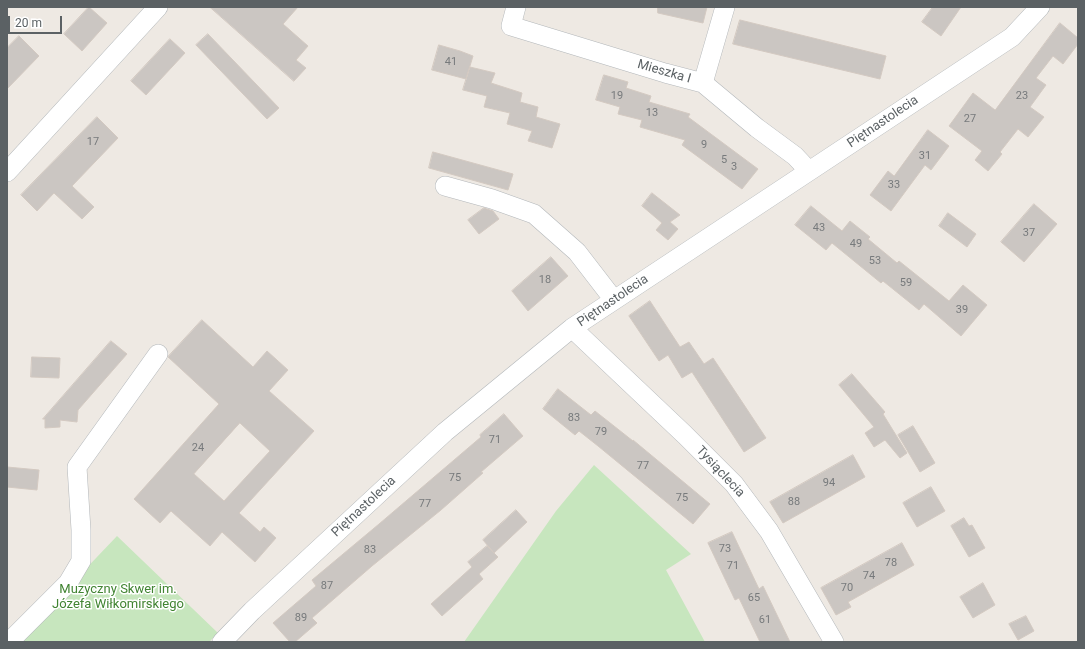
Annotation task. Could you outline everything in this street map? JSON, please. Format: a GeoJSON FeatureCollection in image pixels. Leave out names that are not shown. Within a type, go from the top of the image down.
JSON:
{"type":"FeatureCollection","features":[{"type":"Feature","properties":{"kind":"street"},"geometry":{"type":"LineString","coordinates":[[7,172],[158,7]]}},
{"type":"Feature","properties":{"kind":"street","name":"Mieszka I"},"geometry":{"type":"LineString","coordinates":[[516,7],[511,26],[702,83],[757,128],[795,156],[809,171]]}},
{"type":"Feature","properties":{"kind":"street"},"geometry":{"type":"LineString","coordinates":[[702,83],[725,7]]}},
{"type":"Feature","properties":{"kind":"street","name":"Piętnastolecia"},"geometry":{"type":"LineString","coordinates":[[222,642],[252,611],[445,432],[572,328],[1012,36],[1040,7]]}},
{"type":"Feature","properties":{"kind":"street"},"geometry":{"type":"LineString","coordinates":[[445,186],[492,199],[534,214],[577,252],[614,300]]}},
{"type":"Feature","properties":{"kind":"street","name":"Tysiąclecia"},"geometry":{"type":"LineString","coordinates":[[572,328],[680,429],[734,484],[769,531],[834,642]]}},
{"type":"Feature","properties":{"kind":"street"},"geometry":{"type":"LineString","coordinates":[[9,642],[68,583],[81,562],[81,530],[77,467],[158,354]]}},
{"type":"Feature","properties":{"kind":"green space"},"geometry":{"type":"Polygon","coordinates":[[[594,465],[691,554],[666,570],[705,642],[464,642],[556,511],[594,465]]]}},
{"type":"Feature","properties":{"kind":"green space","name":"Muzyczny Skwer im. Józefa Wiłkomirskiego"},"geometry":{"type":"Polygon","coordinates":[[[117,536],[218,633],[209,642],[16,642],[117,536]]]}},
{"type":"Feature","properties":{"kind":"building"},"geometry":{"type":"Polygon","coordinates":[[[89,7],[107,23],[82,51],[64,34],[89,7]]]}},
{"type":"Feature","properties":{"kind":"building"},"geometry":{"type":"Polygon","coordinates":[[[210,7],[298,7],[283,24],[308,46],[296,60],[306,68],[294,81],[210,7]]]}},
{"type":"Feature","properties":{"kind":"building"},"geometry":{"type":"Polygon","coordinates":[[[658,7],[707,7],[703,23],[658,13],[658,7]]]}},
{"type":"Feature","properties":{"kind":"building"},"geometry":{"type":"Polygon","coordinates":[[[933,7],[961,7],[941,36],[922,22],[933,7]]]}},
{"type":"Feature","properties":{"kind":"building"},"geometry":{"type":"Polygon","coordinates":[[[740,20],[886,56],[880,79],[733,44],[740,20]]]}},
{"type":"Feature","properties":{"kind":"building"},"geometry":{"type":"Polygon","coordinates":[[[1060,23],[1078,38],[1078,44],[1063,64],[1053,56],[1036,78],[1046,85],[1030,107],[1044,117],[1028,137],[1018,129],[1000,152],[1002,154],[988,171],[975,160],[982,151],[949,126],[973,93],[995,110],[1060,23]]]}},
{"type":"Feature","properties":{"kind":"building"},"geometry":{"type":"Polygon","coordinates":[[[208,34],[279,108],[267,119],[196,45],[208,34]]]}},
{"type":"Feature","properties":{"kind":"building"},"geometry":{"type":"Polygon","coordinates":[[[19,36],[39,56],[7,89],[7,48],[19,36]]]}},
{"type":"Feature","properties":{"kind":"building"},"geometry":{"type":"Polygon","coordinates":[[[170,39],[185,53],[146,95],[131,81],[170,39]]]}},
{"type":"Feature","properties":{"kind":"building"},"geometry":{"type":"Polygon","coordinates":[[[439,45],[473,56],[466,79],[432,70],[439,45]]]}},
{"type":"Feature","properties":{"kind":"building"},"geometry":{"type":"Polygon","coordinates":[[[470,67],[495,73],[491,83],[522,93],[520,102],[538,107],[536,117],[560,124],[552,148],[528,141],[532,131],[507,124],[510,113],[484,107],[487,96],[463,90],[470,67]]]}},
{"type":"Feature","properties":{"kind":"building"},"geometry":{"type":"Polygon","coordinates":[[[604,75],[628,82],[626,88],[651,96],[649,102],[690,114],[688,117],[758,169],[742,189],[682,145],[685,140],[640,127],[642,120],[618,114],[620,107],[596,100],[604,75]]]}},
{"type":"Feature","properties":{"kind":"building"},"geometry":{"type":"Polygon","coordinates":[[[97,117],[118,138],[72,186],[94,207],[82,219],[54,193],[37,211],[21,195],[97,117]]]}},
{"type":"Feature","properties":{"kind":"building"},"geometry":{"type":"Polygon","coordinates":[[[928,130],[949,146],[931,170],[925,165],[891,211],[870,195],[888,171],[894,176],[928,130]]]}},
{"type":"Feature","properties":{"kind":"building"},"geometry":{"type":"Polygon","coordinates":[[[433,152],[513,174],[508,190],[429,168],[433,152]]]}},
{"type":"Feature","properties":{"kind":"building"},"geometry":{"type":"Polygon","coordinates":[[[652,193],[680,215],[670,222],[678,229],[668,240],[656,230],[662,223],[642,206],[652,193]]]}},
{"type":"Feature","properties":{"kind":"building"},"geometry":{"type":"Polygon","coordinates":[[[1034,204],[1057,224],[1024,262],[1001,242],[1034,204]]]}},
{"type":"Feature","properties":{"kind":"building"},"geometry":{"type":"Polygon","coordinates":[[[811,206],[842,231],[850,221],[870,237],[868,239],[897,263],[899,261],[949,301],[963,285],[987,305],[961,336],[924,304],[919,310],[883,281],[881,283],[832,243],[826,250],[795,225],[811,206]]]}},
{"type":"Feature","properties":{"kind":"building"},"geometry":{"type":"Polygon","coordinates":[[[484,208],[493,211],[499,219],[479,234],[468,220],[484,208]]]}},
{"type":"Feature","properties":{"kind":"building"},"geometry":{"type":"Polygon","coordinates":[[[948,213],[976,234],[967,247],[939,226],[948,213]]]}},
{"type":"Feature","properties":{"kind":"building"},"geometry":{"type":"Polygon","coordinates":[[[551,257],[568,276],[528,311],[512,291],[551,257]]]}},
{"type":"Feature","properties":{"kind":"building"},"geometry":{"type":"Polygon","coordinates":[[[650,301],[680,347],[689,342],[704,364],[713,358],[766,438],[744,452],[692,372],[682,378],[668,355],[659,361],[629,316],[650,301]]]}},
{"type":"Feature","properties":{"kind":"building"},"geometry":{"type":"Polygon","coordinates":[[[202,320],[253,367],[267,351],[288,370],[269,391],[314,431],[239,513],[260,532],[264,527],[276,538],[255,562],[222,532],[210,546],[171,511],[160,523],[134,499],[219,404],[168,357],[202,320]],[[240,423],[194,474],[224,501],[270,451],[240,423]]]}},
{"type":"Feature","properties":{"kind":"building"},"geometry":{"type":"Polygon","coordinates":[[[111,341],[127,354],[78,410],[77,422],[60,420],[60,427],[45,428],[45,419],[43,419],[111,341]]]}},
{"type":"Feature","properties":{"kind":"building"},"geometry":{"type":"Polygon","coordinates":[[[32,357],[60,358],[59,378],[31,377],[32,357]]]}},
{"type":"Feature","properties":{"kind":"building"},"geometry":{"type":"Polygon","coordinates":[[[852,374],[885,412],[883,414],[907,453],[900,458],[885,440],[874,447],[865,433],[874,427],[839,385],[852,374]]]}},
{"type":"Feature","properties":{"kind":"building"},"geometry":{"type":"Polygon","coordinates":[[[558,389],[591,415],[595,411],[633,440],[710,504],[693,524],[579,431],[575,435],[543,409],[558,389]]]}},
{"type":"Feature","properties":{"kind":"building"},"geometry":{"type":"Polygon","coordinates":[[[504,414],[523,436],[481,472],[483,473],[441,510],[372,566],[312,618],[317,623],[295,642],[290,642],[273,623],[316,586],[312,580],[481,437],[480,435],[504,414]]]}},
{"type":"Feature","properties":{"kind":"building"},"geometry":{"type":"Polygon","coordinates":[[[913,426],[935,463],[920,472],[898,435],[913,426]]]}},
{"type":"Feature","properties":{"kind":"building"},"geometry":{"type":"Polygon","coordinates":[[[853,455],[865,477],[783,523],[770,502],[853,455]]]}},
{"type":"Feature","properties":{"kind":"building"},"geometry":{"type":"Polygon","coordinates":[[[7,467],[39,470],[37,490],[7,487],[7,467]]]}},
{"type":"Feature","properties":{"kind":"building"},"geometry":{"type":"Polygon","coordinates":[[[931,487],[945,511],[917,527],[903,503],[931,487]]]}},
{"type":"Feature","properties":{"kind":"building"},"geometry":{"type":"Polygon","coordinates":[[[516,510],[527,522],[494,553],[483,540],[516,510]]]}},
{"type":"Feature","properties":{"kind":"building"},"geometry":{"type":"Polygon","coordinates":[[[964,518],[969,526],[972,525],[985,548],[969,557],[951,526],[964,518]]]}},
{"type":"Feature","properties":{"kind":"building"},"geometry":{"type":"Polygon","coordinates":[[[732,532],[759,589],[763,586],[790,642],[760,642],[739,598],[735,600],[708,543],[732,532]]]}},
{"type":"Feature","properties":{"kind":"building"},"geometry":{"type":"Polygon","coordinates":[[[902,543],[914,565],[848,602],[851,607],[836,615],[821,588],[902,543]]]}},
{"type":"Feature","properties":{"kind":"building"},"geometry":{"type":"Polygon","coordinates":[[[487,546],[498,557],[479,574],[483,579],[442,616],[431,604],[472,567],[468,562],[487,546]]]}},
{"type":"Feature","properties":{"kind":"building"},"geometry":{"type":"Polygon","coordinates":[[[983,583],[995,605],[973,618],[960,597],[983,583]]]}},
{"type":"Feature","properties":{"kind":"building"},"geometry":{"type":"Polygon","coordinates":[[[1026,616],[1034,631],[1018,640],[1009,624],[1026,616]]]}}]}
